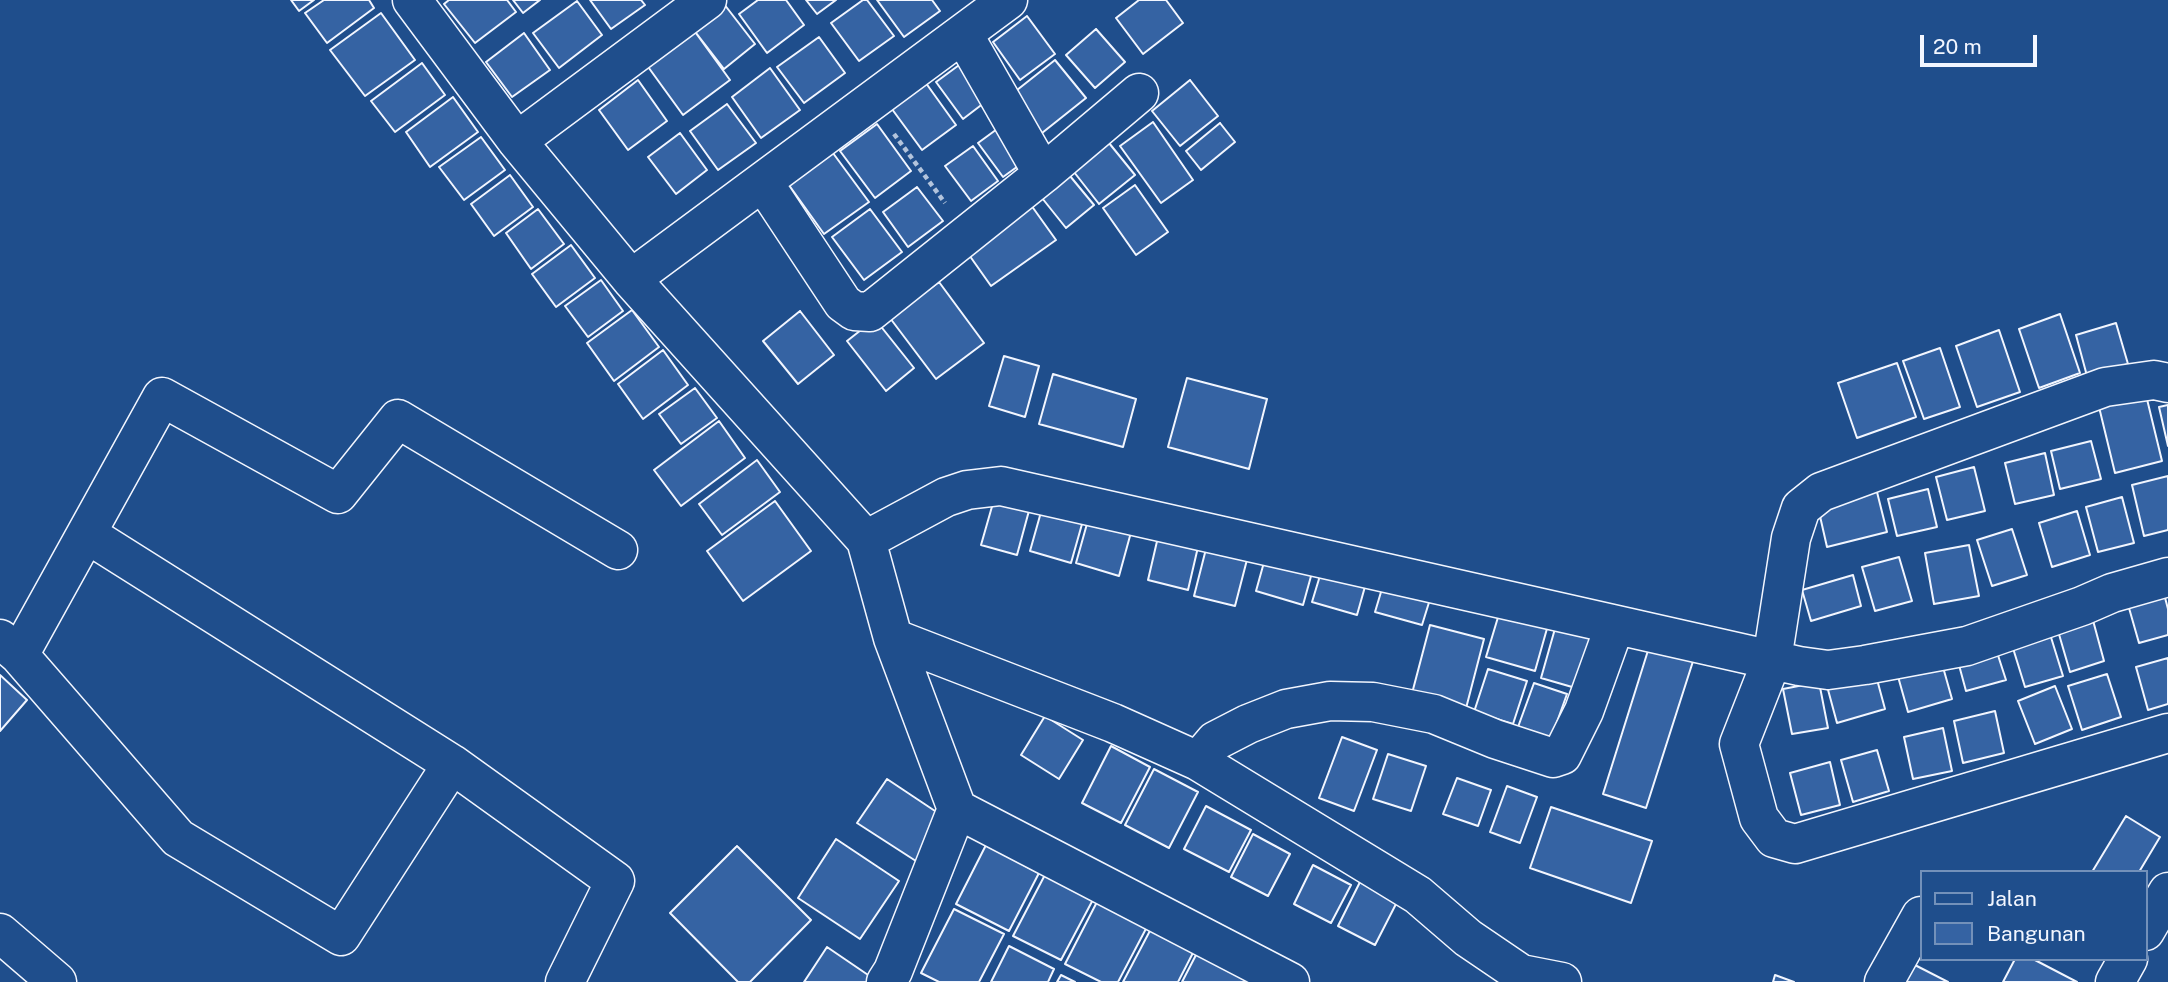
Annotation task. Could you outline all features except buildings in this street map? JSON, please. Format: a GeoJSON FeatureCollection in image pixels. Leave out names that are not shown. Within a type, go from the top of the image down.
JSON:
{"type":"FeatureCollection","features":[{"type":"Feature","properties":{"kind":"street"},"geometry":{"type":"LineString","coordinates":[[412,0],[517,141],[631,279],[866,540],[893,638],[957,809],[897,978]]}},
{"type":"Feature","properties":{"kind":"street"},"geometry":{"type":"LineString","coordinates":[[517,141],[707,0]]}},
{"type":"Feature","properties":{"kind":"street"},"geometry":{"type":"LineString","coordinates":[[631,279],[1008,0]]}},
{"type":"Feature","properties":{"kind":"street"},"geometry":{"type":"LineString","coordinates":[[963,34],[1043,174]]}},
{"type":"Feature","properties":{"kind":"street"},"geometry":{"type":"LineString","coordinates":[[763,181],[843,303],[854,311],[870,312],[1043,174],[1139,93]]}},
{"type":"Feature","properties":{"kind":"street"},"geometry":{"type":"LineString","coordinates":[[2168,383],[2154,380],[2105,387],[1821,492],[1801,508],[1791,538],[1772,660],[1739,744],[1759,818],[1774,838],[1795,844],[2168,733]]}},
{"type":"Feature","properties":{"kind":"street"},"geometry":{"type":"LineString","coordinates":[[452,764],[341,936],[178,838],[10,647],[87,534],[162,397],[338,494],[398,419],[618,550]]}},
{"type":"Feature","properties":{"kind":"street"},"geometry":{"type":"LineString","coordinates":[[866,540],[946,496],[967,490],[1002,486],[1772,660],[1828,670],[1967,646],[2112,593],[2168,577]]}},
{"type":"Feature","properties":{"kind":"street"},"geometry":{"type":"LineString","coordinates":[[87,534],[452,764],[615,881],[565,982]]}},
{"type":"Feature","properties":{"kind":"street"},"geometry":{"type":"LineString","coordinates":[[1198,761],[1215,741],[1248,724],[1286,709],[1330,701],[1373,702],[1434,714],[1495,739],[1553,758],[1562,755],[1584,711],[1615,625]]}},
{"type":"Feature","properties":{"kind":"street"},"geometry":{"type":"LineString","coordinates":[[893,638],[1113,723],[1198,761],[1418,895],[1468,939],[1521,974],[1562,982]]}},
{"type":"Feature","properties":{"kind":"street"},"geometry":{"type":"LineString","coordinates":[[957,809],[1290,982]]}},
{"type":"Feature","properties":{"kind":"street"},"geometry":{"type":"LineString","coordinates":[[2147,928],[2168,892]]}},
{"type":"Feature","properties":{"kind":"street"},"geometry":{"type":"LineString","coordinates":[[1884,982],[1920,918]]}},
{"type":"Feature","properties":{"kind":"street"},"geometry":{"type":"LineString","coordinates":[[0,933],[57,982]]}},
{"type":"Feature","properties":{"kind":"street"},"geometry":{"type":"LineString","coordinates":[[2115,982],[2127,961]]}},
{"type":"Feature","properties":{"kind":"path"},"geometry":{"type":"LineString","coordinates":[[870,102],[968,233]]}}]}
